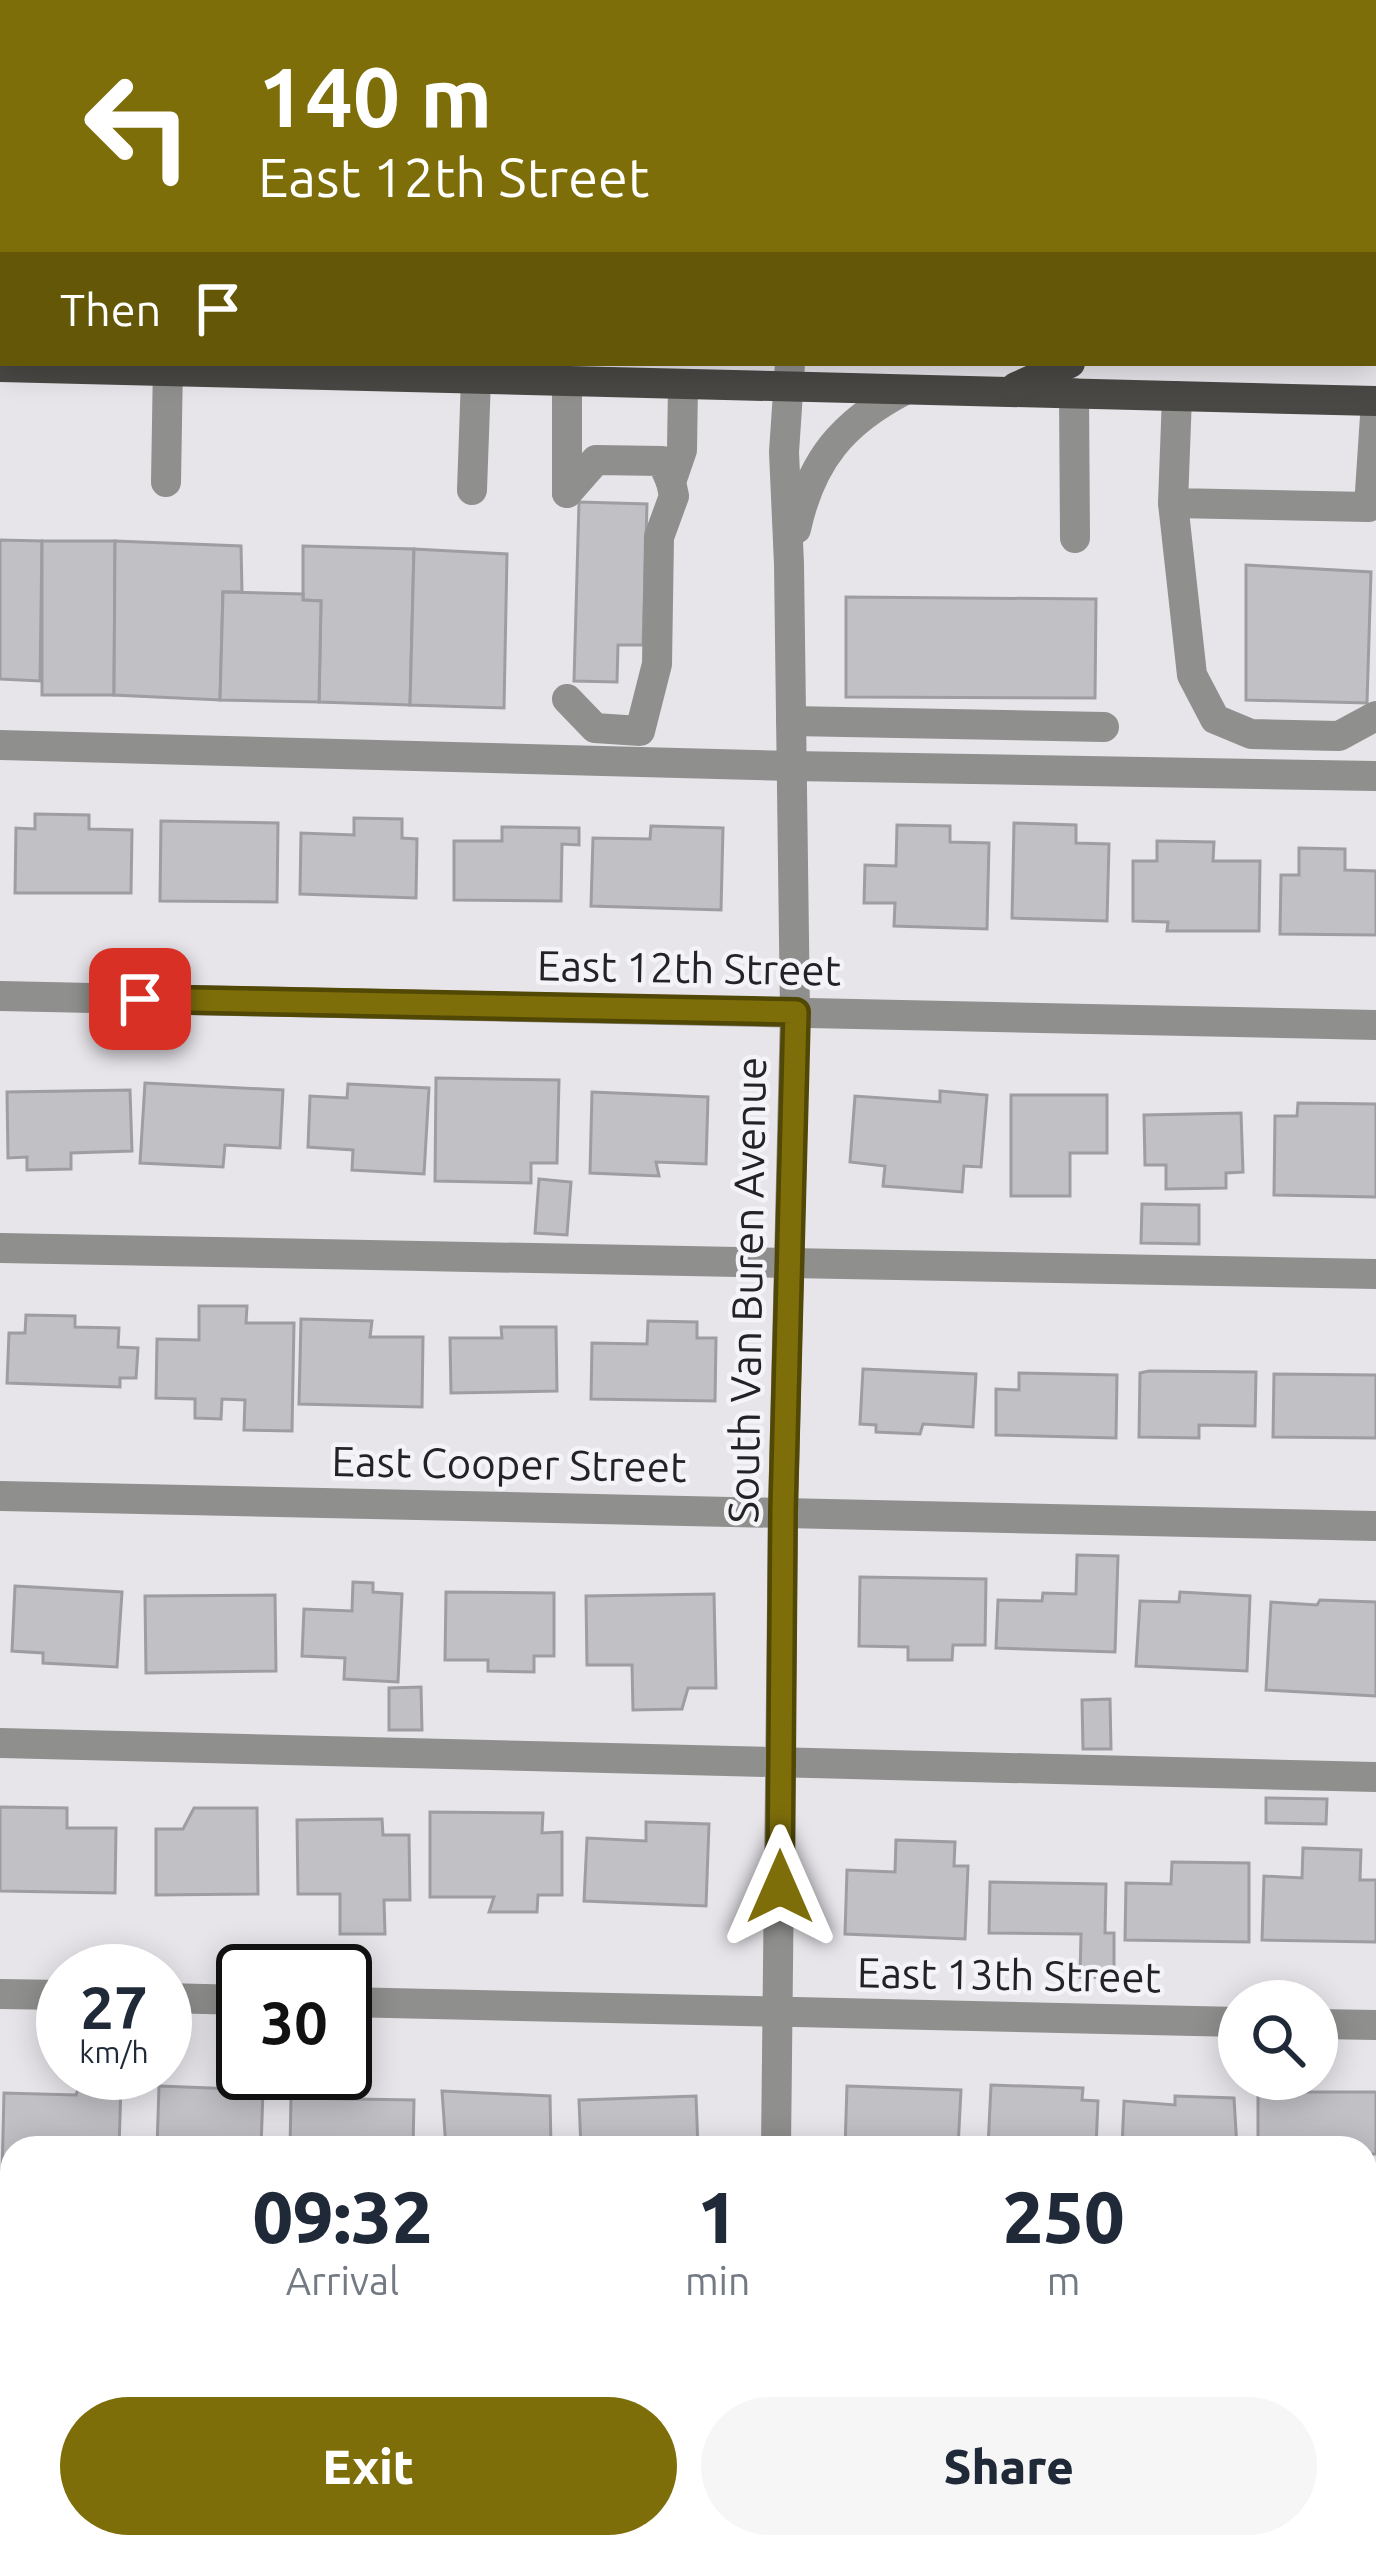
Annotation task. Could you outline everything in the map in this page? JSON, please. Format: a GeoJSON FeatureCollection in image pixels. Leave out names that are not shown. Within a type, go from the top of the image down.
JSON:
{"type":"FeatureCollection","features":[{"type":"Feature","properties":{"kind":"main road"},"geometry":{"type":"LineString","coordinates":[[0,367],[168,367],[683,385],[789,375],[905,390],[1005,392],[1072,378],[1177,396],[1376,400]]}},
{"type":"Feature","properties":{"kind":"street"},"geometry":{"type":"LineString","coordinates":[[166,482],[168,367]]}},
{"type":"Feature","properties":{"kind":"street","name":"South Van Buren Avenue"},"geometry":{"type":"LineString","coordinates":[[776,2136],[783,1511],[796,1012],[784,452],[789,375]]}},
{"type":"Feature","properties":{"kind":"street"},"geometry":{"type":"LineString","coordinates":[[472,490],[476,378]]}},
{"type":"Feature","properties":{"kind":"street"},"geometry":{"type":"LineString","coordinates":[[1072,378],[1075,538]]}},
{"type":"Feature","properties":{"kind":"street"},"geometry":{"type":"LineString","coordinates":[[566,699],[595,728],[640,731],[657,664],[659,537],[674,496],[662,461],[596,460],[567,494],[568,381]]}},
{"type":"Feature","properties":{"kind":"street"},"geometry":{"type":"LineString","coordinates":[[671,482],[682,450],[683,385]]}},
{"type":"Feature","properties":{"kind":"street"},"geometry":{"type":"LineString","coordinates":[[789,564],[801,508],[826,452],[849,426],[905,390]]}},
{"type":"Feature","properties":{"kind":"street"},"geometry":{"type":"LineString","coordinates":[[1177,396],[1173,503],[1192,674],[1215,719],[1251,734],[1340,736],[1376,716]]}},
{"type":"Feature","properties":{"kind":"street"},"geometry":{"type":"LineString","coordinates":[[1173,503],[1372,515],[1376,400]]}},
{"type":"Feature","properties":{"kind":"street"},"geometry":{"type":"LineString","coordinates":[[791,721],[1104,727]]}},
{"type":"Feature","properties":{"kind":"street"},"geometry":{"type":"LineString","coordinates":[[0,745],[1376,776]]}},
{"type":"Feature","properties":{"kind":"street","name":"East 12th Street"},"geometry":{"type":"LineString","coordinates":[[0,996],[1376,1025]]}},
{"type":"Feature","properties":{"kind":"street"},"geometry":{"type":"LineString","coordinates":[[0,1248],[1376,1274]]}},
{"type":"Feature","properties":{"kind":"street","name":"East Cooper Street"},"geometry":{"type":"LineString","coordinates":[[0,1496],[1376,1526]]}},
{"type":"Feature","properties":{"kind":"street"},"geometry":{"type":"LineString","coordinates":[[0,1743],[1376,1778]]}},
{"type":"Feature","properties":{"kind":"street"},"geometry":{"type":"LineString","coordinates":[[0,1994],[36,1995]]}},
{"type":"Feature","properties":{"kind":"street","name":"East 13th Street"},"geometry":{"type":"LineString","coordinates":[[372,2003],[1218,2022]]}},
{"type":"Feature","properties":{"kind":"street"},"geometry":{"type":"LineString","coordinates":[[1338,2024],[1376,2025]]}},
{"type":"Feature","properties":{"kind":"building"},"geometry":{"type":"Polygon","coordinates":[[[579,502],[647,504],[643,645],[618,645],[617,682],[574,681],[579,502]]]}},
{"type":"Feature","properties":{"kind":"building"},"geometry":{"type":"Polygon","coordinates":[[[0,540],[42,541],[40,681],[0,679],[0,540]]]}},
{"type":"Feature","properties":{"kind":"building"},"geometry":{"type":"Polygon","coordinates":[[[42,541],[115,541],[114,695],[42,695],[42,541]]]}},
{"type":"Feature","properties":{"kind":"building"},"geometry":{"type":"Polygon","coordinates":[[[115,541],[241,546],[242,592],[223,592],[220,700],[114,695],[115,541]]]}},
{"type":"Feature","properties":{"kind":"building"},"geometry":{"type":"Polygon","coordinates":[[[303,546],[414,549],[410,705],[319,702],[321,601],[303,600],[303,546]]]}},
{"type":"Feature","properties":{"kind":"building"},"geometry":{"type":"Polygon","coordinates":[[[414,549],[507,554],[504,708],[410,705],[414,549]]]}},
{"type":"Feature","properties":{"kind":"building"},"geometry":{"type":"Polygon","coordinates":[[[1246,565],[1371,572],[1367,703],[1246,700],[1246,565]]]}},
{"type":"Feature","properties":{"kind":"building"},"geometry":{"type":"Polygon","coordinates":[[[223,592],[303,594],[303,600],[321,601],[319,702],[220,700],[223,592]]]}},
{"type":"Feature","properties":{"kind":"building"},"geometry":{"type":"Polygon","coordinates":[[[846,597],[1096,599],[1095,698],[846,697],[846,597]]]}},
{"type":"Feature","properties":{"kind":"building"},"geometry":{"type":"Polygon","coordinates":[[[35,814],[89,815],[89,829],[132,830],[131,893],[15,893],[16,828],[35,829],[35,814]]]}},
{"type":"Feature","properties":{"kind":"building"},"geometry":{"type":"Polygon","coordinates":[[[354,818],[402,819],[402,838],[417,839],[416,898],[300,894],[301,833],[354,835],[354,818]]]}},
{"type":"Feature","properties":{"kind":"building"},"geometry":{"type":"Polygon","coordinates":[[[161,821],[278,823],[277,902],[160,901],[161,821]]]}},
{"type":"Feature","properties":{"kind":"building"},"geometry":{"type":"Polygon","coordinates":[[[1014,823],[1076,825],[1076,843],[1109,844],[1107,921],[1012,918],[1014,823]]]}},
{"type":"Feature","properties":{"kind":"building"},"geometry":{"type":"Polygon","coordinates":[[[897,825],[950,826],[950,842],[989,843],[987,929],[894,926],[895,903],[864,903],[865,865],[896,866],[897,825]]]}},
{"type":"Feature","properties":{"kind":"building"},"geometry":{"type":"Polygon","coordinates":[[[651,826],[723,828],[721,910],[591,906],[593,838],[650,839],[651,826]]]}},
{"type":"Feature","properties":{"kind":"building"},"geometry":{"type":"Polygon","coordinates":[[[502,827],[579,828],[579,845],[562,844],[561,901],[454,900],[454,841],[502,841],[502,827]]]}},
{"type":"Feature","properties":{"kind":"building"},"geometry":{"type":"Polygon","coordinates":[[[1157,841],[1214,842],[1213,861],[1260,861],[1259,931],[1167,931],[1168,922],[1133,921],[1133,861],[1157,861],[1157,841]]]}},
{"type":"Feature","properties":{"kind":"building"},"geometry":{"type":"Polygon","coordinates":[[[1299,848],[1345,849],[1345,870],[1376,871],[1376,935],[1280,934],[1281,875],[1299,875],[1299,848]]]}},
{"type":"Feature","properties":{"kind":"building"},"geometry":{"type":"Polygon","coordinates":[[[436,1078],[559,1080],[557,1163],[531,1163],[531,1183],[435,1181],[436,1078]]]}},
{"type":"Feature","properties":{"kind":"building"},"geometry":{"type":"Polygon","coordinates":[[[145,1083],[283,1090],[280,1148],[225,1145],[223,1167],[140,1163],[145,1083]]]}},
{"type":"Feature","properties":{"kind":"building"},"geometry":{"type":"Polygon","coordinates":[[[348,1084],[429,1088],[424,1174],[352,1170],[353,1150],[308,1147],[310,1096],[347,1098],[348,1084]]]}},
{"type":"Feature","properties":{"kind":"building"},"geometry":{"type":"Polygon","coordinates":[[[130,1090],[132,1151],[71,1153],[71,1169],[27,1170],[27,1157],[8,1158],[7,1092],[130,1090]]]}},
{"type":"Feature","properties":{"kind":"building"},"geometry":{"type":"Polygon","coordinates":[[[940,1091],[987,1095],[981,1167],[964,1166],[962,1192],[883,1186],[885,1166],[850,1162],[855,1096],[940,1102],[940,1091]]]}},
{"type":"Feature","properties":{"kind":"building"},"geometry":{"type":"Polygon","coordinates":[[[592,1092],[708,1097],[706,1164],[656,1162],[659,1176],[590,1173],[592,1092]]]}},
{"type":"Feature","properties":{"kind":"building"},"geometry":{"type":"Polygon","coordinates":[[[1011,1095],[1107,1095],[1107,1153],[1070,1153],[1070,1196],[1011,1196],[1011,1095]]]}},
{"type":"Feature","properties":{"kind":"building"},"geometry":{"type":"Polygon","coordinates":[[[1298,1103],[1376,1104],[1376,1197],[1274,1195],[1275,1116],[1297,1116],[1298,1103]]]}},
{"type":"Feature","properties":{"kind":"building"},"geometry":{"type":"Polygon","coordinates":[[[1241,1113],[1243,1172],[1226,1173],[1226,1188],[1166,1189],[1166,1165],[1145,1165],[1144,1115],[1241,1113]]]}},
{"type":"Feature","properties":{"kind":"building"},"geometry":{"type":"Polygon","coordinates":[[[539,1179],[571,1182],[567,1235],[535,1233],[539,1179]]]}},
{"type":"Feature","properties":{"kind":"building"},"geometry":{"type":"Polygon","coordinates":[[[1142,1204],[1199,1205],[1199,1244],[1141,1243],[1142,1204]]]}},
{"type":"Feature","properties":{"kind":"building"},"geometry":{"type":"Polygon","coordinates":[[[199,1306],[247,1306],[246,1323],[294,1323],[292,1431],[244,1430],[245,1400],[222,1399],[221,1419],[195,1418],[195,1399],[156,1398],[157,1339],[199,1340],[199,1306]]]}},
{"type":"Feature","properties":{"kind":"building"},"geometry":{"type":"Polygon","coordinates":[[[26,1315],[75,1316],[75,1327],[119,1328],[118,1347],[138,1348],[136,1378],[120,1378],[120,1387],[7,1383],[9,1333],[25,1333],[26,1315]]]}},
{"type":"Feature","properties":{"kind":"building"},"geometry":{"type":"Polygon","coordinates":[[[301,1319],[372,1321],[370,1337],[423,1337],[422,1407],[299,1404],[301,1319]]]}},
{"type":"Feature","properties":{"kind":"building"},"geometry":{"type":"Polygon","coordinates":[[[648,1321],[697,1322],[697,1338],[716,1338],[715,1401],[591,1399],[592,1343],[647,1344],[648,1321]]]}},
{"type":"Feature","properties":{"kind":"building"},"geometry":{"type":"Polygon","coordinates":[[[501,1327],[556,1327],[557,1391],[451,1393],[450,1338],[502,1338],[501,1327]]]}},
{"type":"Feature","properties":{"kind":"building"},"geometry":{"type":"Polygon","coordinates":[[[863,1369],[976,1374],[973,1427],[923,1424],[920,1434],[876,1432],[876,1425],[860,1424],[863,1369]]]}},
{"type":"Feature","properties":{"kind":"building"},"geometry":{"type":"Polygon","coordinates":[[[1256,1372],[1255,1426],[1199,1425],[1199,1438],[1139,1437],[1140,1373],[1256,1372]]]}},
{"type":"Feature","properties":{"kind":"building"},"geometry":{"type":"Polygon","coordinates":[[[1019,1373],[1117,1375],[1116,1438],[996,1435],[996,1389],[1019,1390],[1019,1373]]]}},
{"type":"Feature","properties":{"kind":"building"},"geometry":{"type":"Polygon","coordinates":[[[1274,1374],[1376,1375],[1376,1438],[1273,1437],[1274,1374]]]}},
{"type":"Feature","properties":{"kind":"building"},"geometry":{"type":"Polygon","coordinates":[[[1077,1555],[1118,1556],[1115,1652],[996,1648],[998,1600],[1042,1601],[1043,1593],[1076,1594],[1077,1555]]]}},
{"type":"Feature","properties":{"kind":"building"},"geometry":{"type":"Polygon","coordinates":[[[860,1577],[986,1579],[985,1645],[953,1645],[952,1660],[908,1660],[908,1647],[859,1646],[860,1577]]]}},
{"type":"Feature","properties":{"kind":"building"},"geometry":{"type":"Polygon","coordinates":[[[353,1582],[373,1583],[373,1592],[402,1594],[398,1682],[344,1679],[345,1658],[302,1656],[304,1609],[352,1611],[353,1582]]]}},
{"type":"Feature","properties":{"kind":"building"},"geometry":{"type":"Polygon","coordinates":[[[15,1586],[122,1592],[117,1667],[43,1663],[43,1653],[12,1651],[15,1586]]]}},
{"type":"Feature","properties":{"kind":"building"},"geometry":{"type":"Polygon","coordinates":[[[446,1592],[554,1593],[554,1656],[534,1656],[534,1672],[488,1671],[488,1660],[445,1660],[446,1592]]]}},
{"type":"Feature","properties":{"kind":"building"},"geometry":{"type":"Polygon","coordinates":[[[1180,1592],[1250,1596],[1247,1671],[1136,1666],[1140,1601],[1179,1602],[1180,1592]]]}},
{"type":"Feature","properties":{"kind":"building"},"geometry":{"type":"Polygon","coordinates":[[[714,1594],[716,1688],[688,1688],[682,1709],[633,1710],[632,1665],[587,1665],[586,1596],[714,1594]]]}},
{"type":"Feature","properties":{"kind":"building"},"geometry":{"type":"Polygon","coordinates":[[[275,1595],[276,1671],[146,1673],[145,1596],[275,1595]]]}},
{"type":"Feature","properties":{"kind":"building"},"geometry":{"type":"Polygon","coordinates":[[[1320,1600],[1376,1602],[1376,1696],[1266,1690],[1271,1602],[1317,1605],[1320,1600]]]}},
{"type":"Feature","properties":{"kind":"building"},"geometry":{"type":"Polygon","coordinates":[[[421,1687],[422,1730],[389,1730],[389,1688],[421,1687]]]}},
{"type":"Feature","properties":{"kind":"building"},"geometry":{"type":"Polygon","coordinates":[[[1110,1699],[1111,1749],[1083,1749],[1082,1700],[1110,1699]]]}},
{"type":"Feature","properties":{"kind":"building"},"geometry":{"type":"Polygon","coordinates":[[[1266,1798],[1327,1799],[1326,1824],[1266,1823],[1266,1798]]]}},
{"type":"Feature","properties":{"kind":"building"},"geometry":{"type":"Polygon","coordinates":[[[0,1807],[67,1808],[67,1828],[116,1828],[115,1893],[0,1891],[0,1807]]]}},
{"type":"Feature","properties":{"kind":"building"},"geometry":{"type":"Polygon","coordinates":[[[194,1808],[257,1808],[258,1894],[156,1895],[156,1829],[183,1829],[194,1808]]]}},
{"type":"Feature","properties":{"kind":"building"},"geometry":{"type":"Polygon","coordinates":[[[430,1812],[543,1813],[542,1833],[562,1832],[562,1895],[538,1895],[537,1912],[489,1912],[494,1897],[430,1897],[430,1812]]]}},
{"type":"Feature","properties":{"kind":"building"},"geometry":{"type":"Polygon","coordinates":[[[382,1819],[383,1835],[409,1835],[410,1900],[384,1900],[385,1934],[340,1934],[340,1894],[298,1894],[297,1820],[382,1819]]]}},
{"type":"Feature","properties":{"kind":"building"},"geometry":{"type":"Polygon","coordinates":[[[646,1822],[709,1824],[706,1906],[584,1901],[587,1838],[646,1841],[646,1822]]]}},
{"type":"Feature","properties":{"kind":"building"},"geometry":{"type":"Polygon","coordinates":[[[896,1840],[955,1842],[954,1866],[968,1866],[965,1939],[845,1934],[847,1870],[895,1872],[896,1840]]]}},
{"type":"Feature","properties":{"kind":"building"},"geometry":{"type":"Polygon","coordinates":[[[1303,1848],[1361,1850],[1360,1880],[1376,1880],[1376,1942],[1262,1940],[1264,1876],[1302,1878],[1303,1848]]]}},
{"type":"Feature","properties":{"kind":"building"},"geometry":{"type":"Polygon","coordinates":[[[1172,1862],[1249,1863],[1249,1942],[1125,1940],[1126,1883],[1171,1884],[1172,1862]]]}},
{"type":"Feature","properties":{"kind":"building"},"geometry":{"type":"Polygon","coordinates":[[[990,1882],[1106,1884],[1105,1933],[1114,1933],[1114,1978],[1080,1977],[1081,1934],[989,1933],[990,1882]]]}},
{"type":"Feature","properties":{"kind":"building"},"geometry":{"type":"Polygon","coordinates":[[[991,2085],[1083,2088],[1082,2100],[1098,2101],[1097,2136],[989,2136],[991,2085]]]}},
{"type":"Feature","properties":{"kind":"building"},"geometry":{"type":"Polygon","coordinates":[[[847,2086],[961,2090],[959,2136],[845,2136],[847,2086]]]}},
{"type":"Feature","properties":{"kind":"building"},"geometry":{"type":"Polygon","coordinates":[[[192,2087],[216,2088],[216,2100],[263,2100],[261,2136],[157,2136],[159,2100],[192,2100],[192,2087]]]}},
{"type":"Feature","properties":{"kind":"building"},"geometry":{"type":"Polygon","coordinates":[[[442,2091],[550,2096],[551,2136],[445,2136],[442,2091]]]}},
{"type":"Feature","properties":{"kind":"building"},"geometry":{"type":"Polygon","coordinates":[[[1338,2092],[1376,2092],[1376,2136],[1258,2136],[1258,2100],[1338,2100],[1338,2092]]]}},
{"type":"Feature","properties":{"kind":"building"},"geometry":{"type":"Polygon","coordinates":[[[4,2093],[36,2094],[36,2100],[120,2100],[119,2136],[3,2136],[4,2093]]]}},
{"type":"Feature","properties":{"kind":"building"},"geometry":{"type":"Polygon","coordinates":[[[696,2096],[698,2136],[580,2136],[579,2100],[696,2096]]]}},
{"type":"Feature","properties":{"kind":"building"},"geometry":{"type":"Polygon","coordinates":[[[1175,2096],[1234,2100],[1236,2136],[1123,2136],[1124,2101],[1175,2105],[1175,2096]]]}},
{"type":"Feature","properties":{"kind":"building"},"geometry":{"type":"Polygon","coordinates":[[[291,2100],[414,2100],[413,2136],[290,2136],[291,2100]]]}},
{"type":"Feature","properties":{"kind":"route"},"geometry":{"type":"LineString","coordinates":[[140,999],[796,1012],[783,1511],[780,1887]]}}]}
